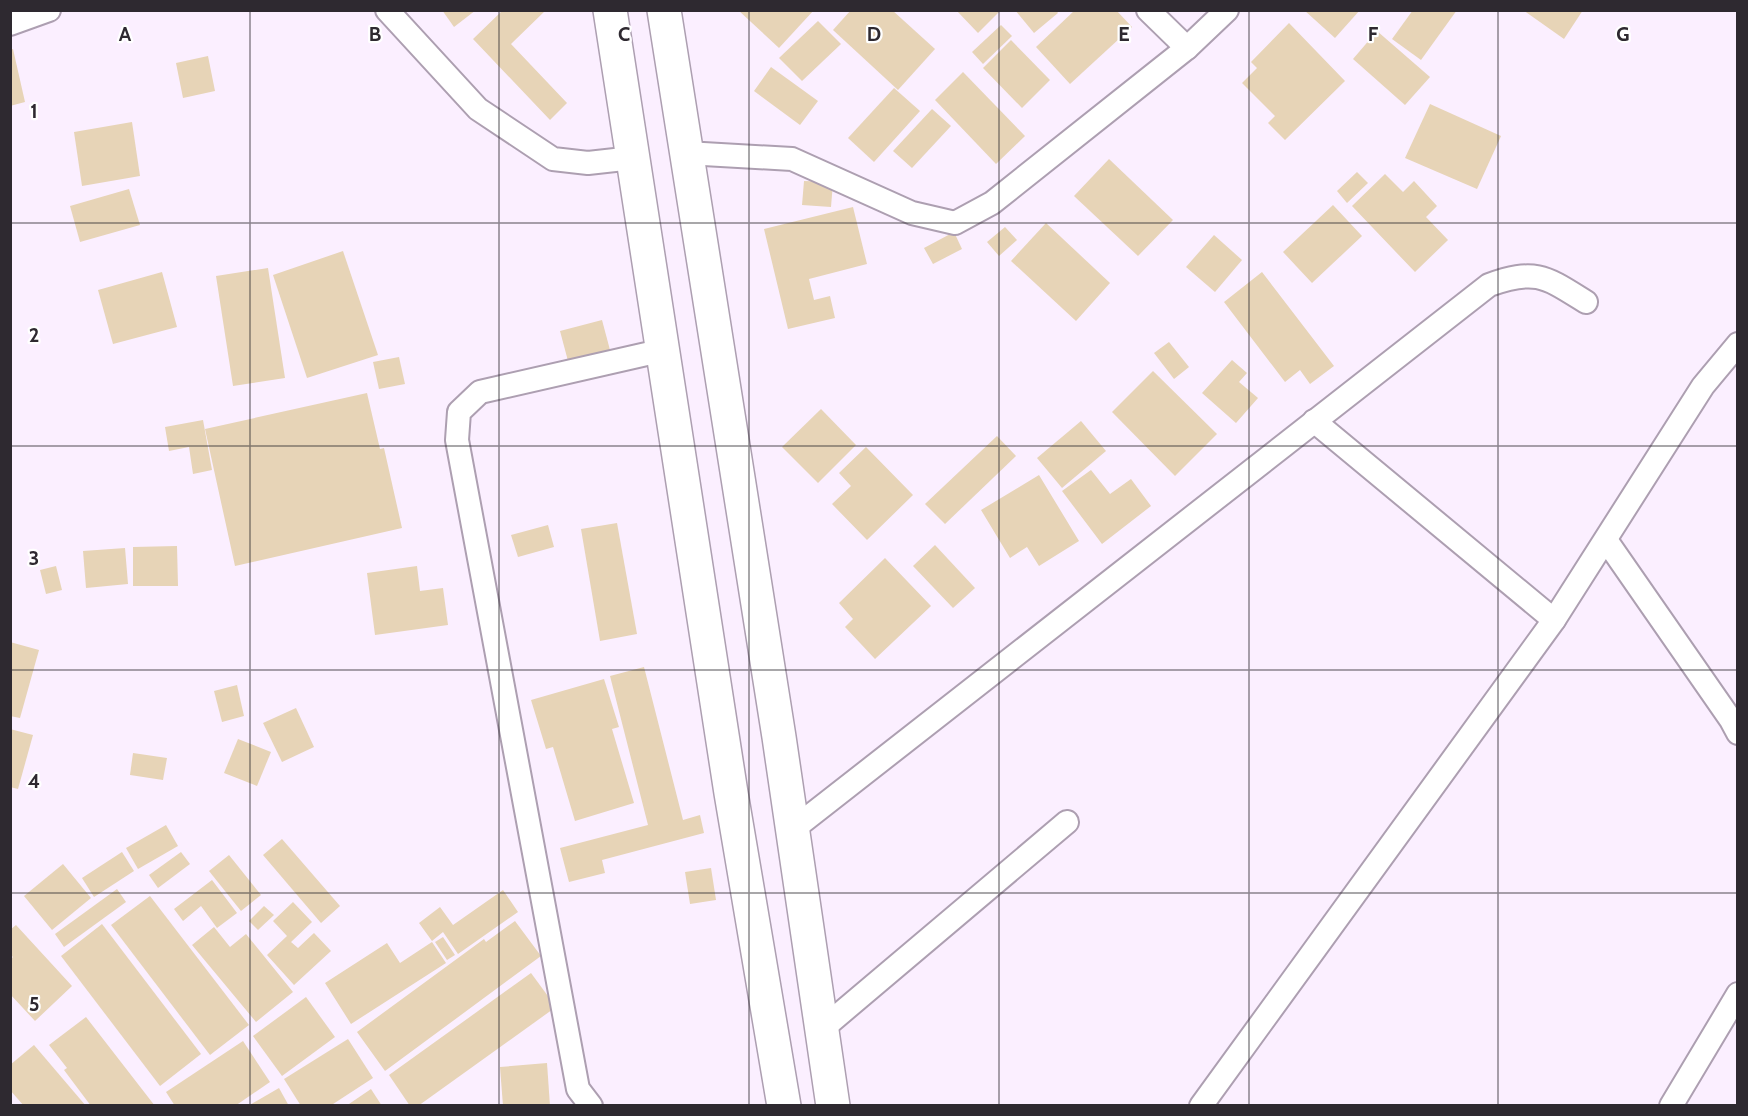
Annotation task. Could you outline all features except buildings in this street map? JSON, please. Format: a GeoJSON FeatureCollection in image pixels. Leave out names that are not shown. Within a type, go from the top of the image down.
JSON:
{"type":"FeatureCollection","features":[{"type":"Feature","properties":{"kind":"main road"},"geometry":{"type":"LineString","coordinates":[[610,10],[731,793],[784,1106]]}},
{"type":"Feature","properties":{"kind":"main road"},"geometry":{"type":"LineString","coordinates":[[664,10],[833,1106]]}},
{"type":"Feature","properties":{"kind":"street"},"geometry":{"type":"LineString","coordinates":[[10,24],[49,10]]}},
{"type":"Feature","properties":{"kind":"street"},"geometry":{"type":"LineString","coordinates":[[387,10],[478,110],[553,159],[588,164],[633,158]]}},
{"type":"Feature","properties":{"kind":"street"},"geometry":{"type":"LineString","coordinates":[[1148,10],[1187,48]]}},
{"type":"Feature","properties":{"kind":"street"},"geometry":{"type":"LineString","coordinates":[[686,153],[792,159],[912,213],[955,223],[992,203],[1187,48],[1227,10]]}},
{"type":"Feature","properties":{"kind":"street"},"geometry":{"type":"LineString","coordinates":[[792,830],[1489,285],[1519,274],[1553,280],[1586,302]]}},
{"type":"Feature","properties":{"kind":"street"},"geometry":{"type":"LineString","coordinates":[[1201,1106],[1554,620],[1703,386],[1737,344]]}},
{"type":"Feature","properties":{"kind":"street"},"geometry":{"type":"LineString","coordinates":[[591,1106],[578,1089],[457,440],[459,412],[480,392],[664,350]]}},
{"type":"Feature","properties":{"kind":"street"},"geometry":{"type":"LineString","coordinates":[[1314,422],[1554,620]]}},
{"type":"Feature","properties":{"kind":"street"},"geometry":{"type":"LineString","coordinates":[[1606,540],[1731,720],[1737,733]]}},
{"type":"Feature","properties":{"kind":"street"},"geometry":{"type":"LineString","coordinates":[[822,1029],[1067,822]]}},
{"type":"Feature","properties":{"kind":"street"},"geometry":{"type":"LineString","coordinates":[[1671,1106],[1737,994]]}}]}
